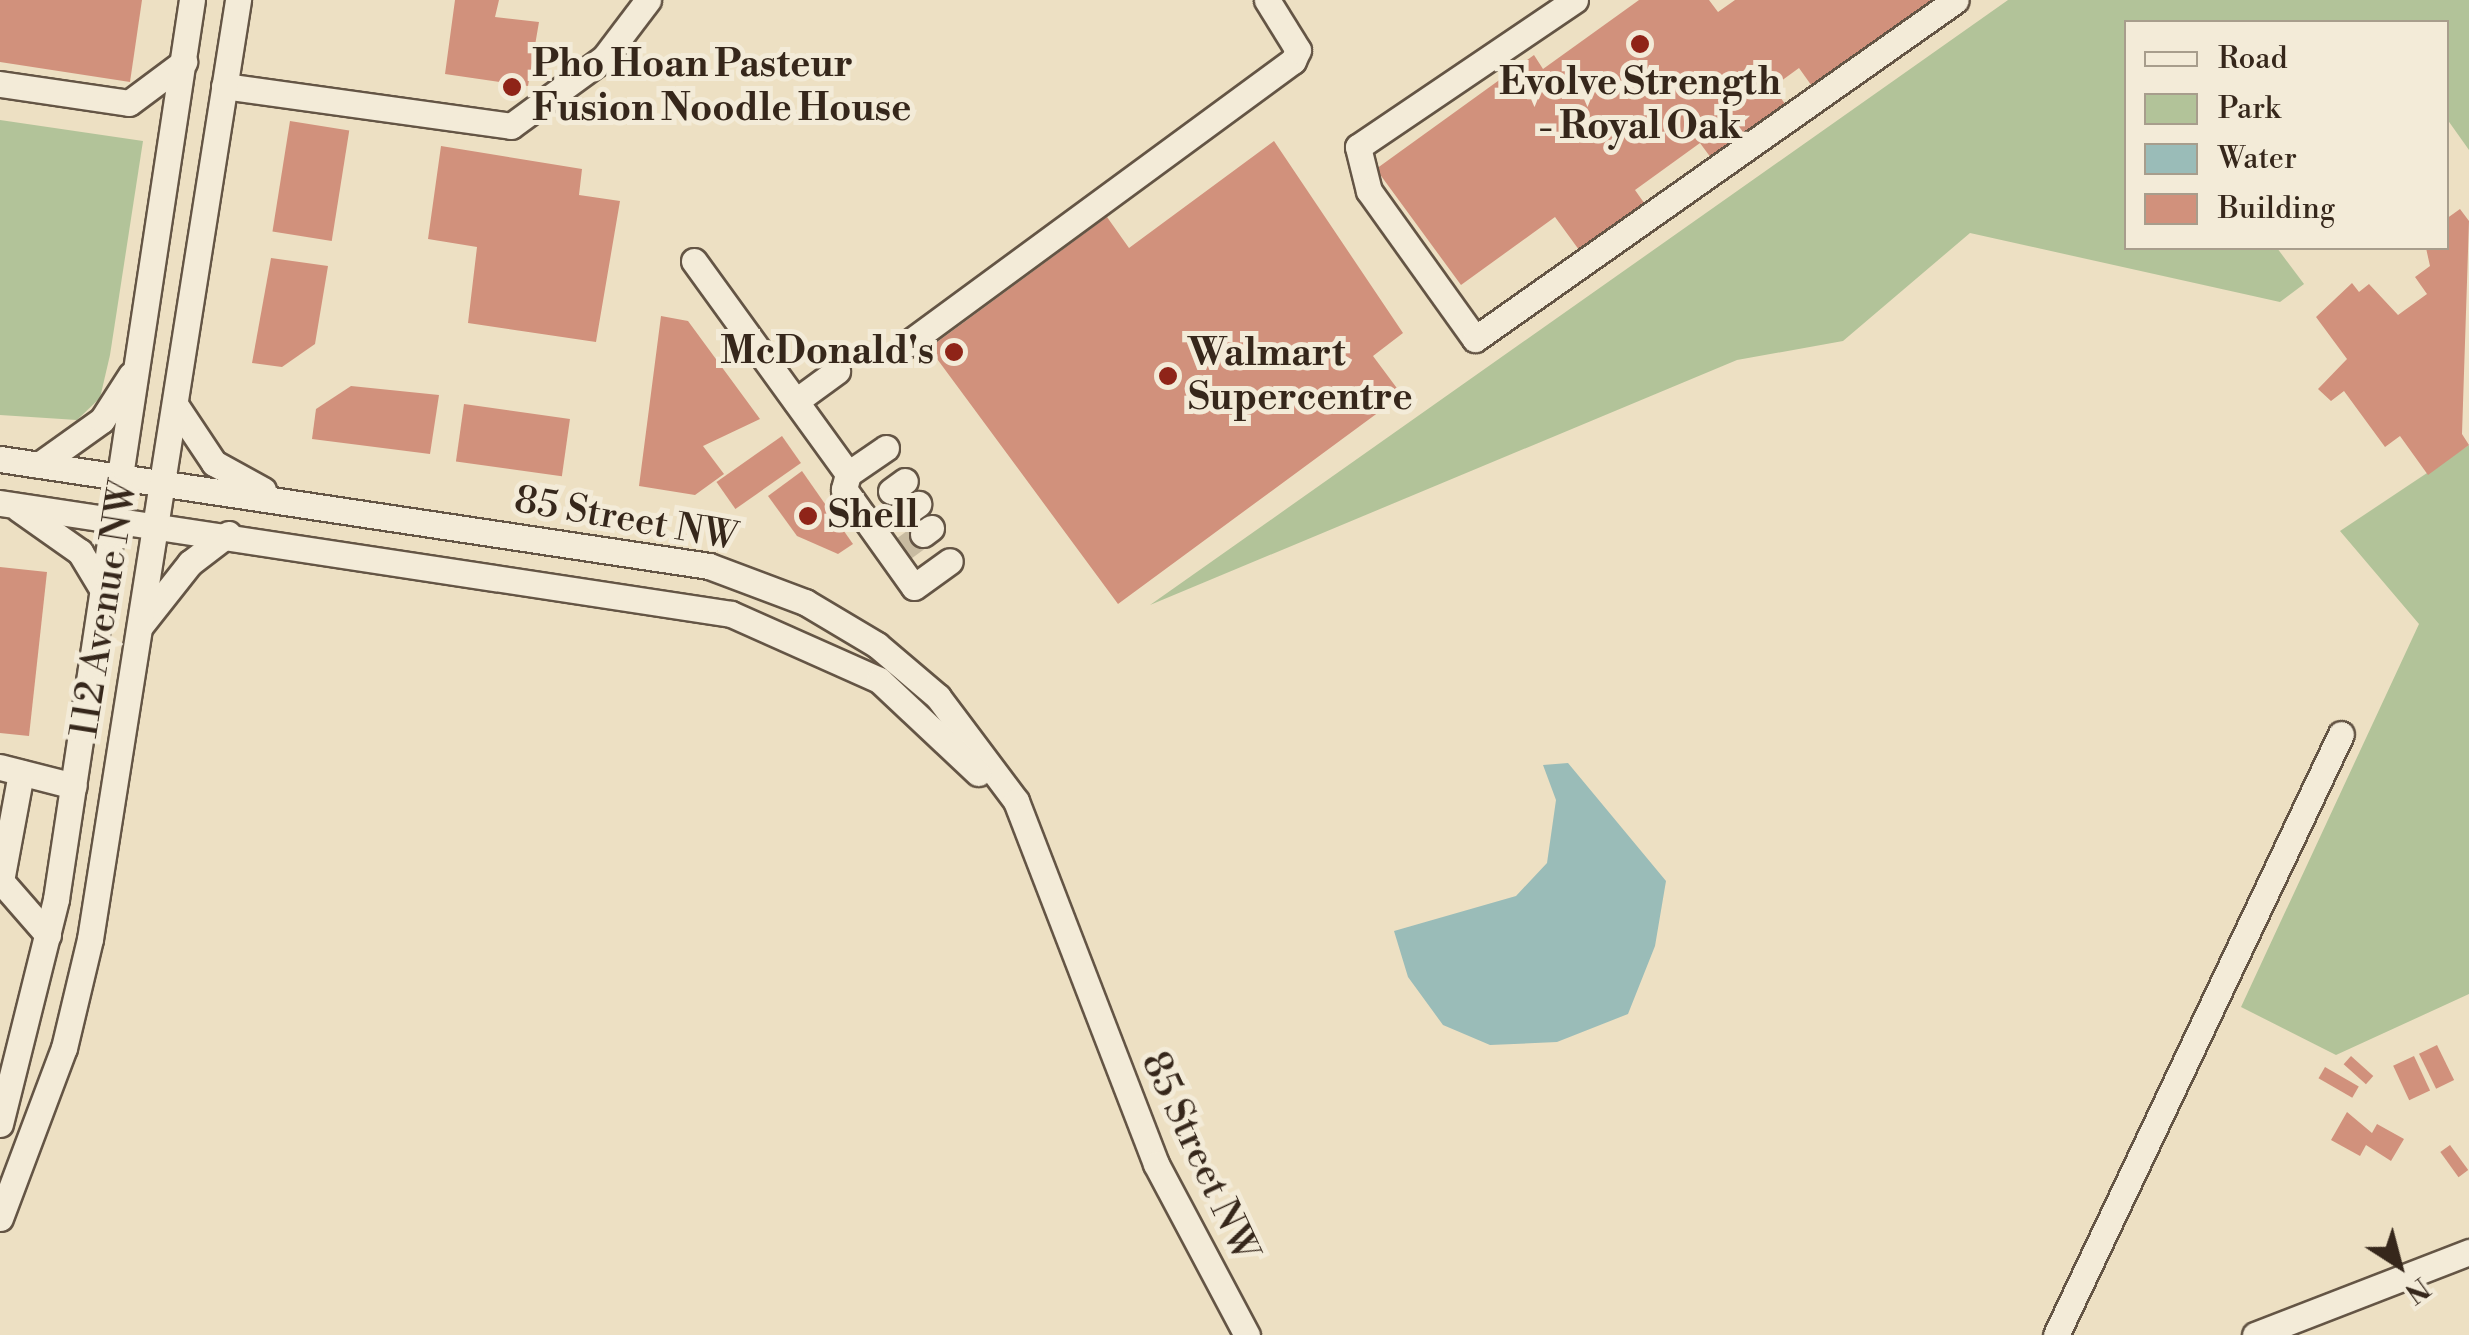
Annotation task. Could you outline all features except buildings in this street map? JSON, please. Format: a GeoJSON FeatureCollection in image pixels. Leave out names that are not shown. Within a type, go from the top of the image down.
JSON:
{"type":"FeatureCollection","features":[{"type":"Feature","properties":{"kind":"street","name":"112 Avenue NW"},"geometry":{"type":"LineString","coordinates":[[0,1124],[48,935],[74,786],[192,0]]}},
{"type":"Feature","properties":{"kind":"street","name":"112 Avenue NW"},"geometry":{"type":"LineString","coordinates":[[0,1218],[58,1066],[90,939],[238,0]]}},
{"type":"Feature","properties":{"kind":"street"},"geometry":{"type":"LineString","coordinates":[[224,86],[511,126],[604,58],[648,0]]}},
{"type":"Feature","properties":{"kind":"street"},"geometry":{"type":"LineString","coordinates":[[906,346],[1293,61],[1298,50],[1267,0]]}},
{"type":"Feature","properties":{"kind":"street"},"geometry":{"type":"LineString","coordinates":[[1574,0],[1358,147],[1369,191],[1475,339],[1956,0]]}},
{"type":"Feature","properties":{"kind":"street"},"geometry":{"type":"LineString","coordinates":[[0,84],[129,103],[184,62]]}},
{"type":"Feature","properties":{"kind":"street"},"geometry":{"type":"LineString","coordinates":[[694,261],[848,474]]}},
{"type":"Feature","properties":{"kind":"street"},"geometry":{"type":"LineString","coordinates":[[39,465],[102,420],[138,362]]}},
{"type":"Feature","properties":{"kind":"street"},"geometry":{"type":"LineString","coordinates":[[796,400],[838,371]]}},
{"type":"Feature","properties":{"kind":"street"},"geometry":{"type":"LineString","coordinates":[[176,406],[214,463],[270,498]]}},
{"type":"Feature","properties":{"kind":"street"},"geometry":{"type":"LineString","coordinates":[[886,448],[848,474],[844,490],[873,521],[914,587],[950,561]]}},
{"type":"Feature","properties":{"kind":"street","name":"85 Street NW"},"geometry":{"type":"LineString","coordinates":[[0,459],[709,566],[805,602],[908,669],[970,734],[1016,801],[1156,1164],[1246,1335]]}},
{"type":"Feature","properties":{"kind":"street"},"geometry":{"type":"LineString","coordinates":[[6,503],[80,552],[104,592]]}},
{"type":"Feature","properties":{"kind":"street","name":"85 Street NW"},"geometry":{"type":"LineString","coordinates":[[6,503],[673,601],[782,631],[879,680],[937,725],[993,793],[1050,893]]}},
{"type":"Feature","properties":{"kind":"street"},"geometry":{"type":"LineString","coordinates":[[141,625],[190,563],[228,534]]}},
{"type":"Feature","properties":{"kind":"street"},"geometry":{"type":"LineString","coordinates":[[2056,1335],[2341,734]]}},
{"type":"Feature","properties":{"kind":"street"},"geometry":{"type":"LineString","coordinates":[[48,935],[0,880],[10,770],[74,786]]}},
{"type":"Feature","properties":{"kind":"street"},"geometry":{"type":"LineString","coordinates":[[2255,1335],[2469,1252]]}},
{"type":"Feature","properties":{"kind":"green space"},"geometry":{"type":"Polygon","coordinates":[[[2008,0],[2469,0],[2469,150],[2449,122],[2449,20],[2124,20],[2124,250],[2278,250],[2304,284],[2280,302],[1970,233],[1843,341],[1737,360],[1150,605],[2008,0]]]}},
{"type":"Feature","properties":{"kind":"green space"},"geometry":{"type":"Polygon","coordinates":[[[0,120],[143,141],[100,398],[77,420],[0,415],[0,120]]]}},
{"type":"Feature","properties":{"kind":"green space"},"geometry":{"type":"Polygon","coordinates":[[[2469,445],[2469,994],[2336,1055],[2241,1007],[2419,624],[2340,531],[2469,445]]]}},
{"type":"Feature","properties":{"kind":"water"},"geometry":{"type":"Polygon","coordinates":[[[1568,763],[1666,881],[1655,946],[1628,1014],[1557,1042],[1490,1045],[1443,1025],[1408,977],[1394,931],[1516,896],[1547,863],[1556,800],[1543,765],[1568,763]]]}},
{"type":"Feature","properties":{"kind":"tunnel"},"geometry":{"type":"LineString","coordinates":[[900,551],[923,534]]}},
{"type":"Feature","properties":{"kind":"place","name":"Evolve Strength - Royal Oak"},"geometry":{"type":"Point","coordinates":[1640,44]}},
{"type":"Feature","properties":{"kind":"place","name":"Pho Hoan Pasteur Fusion Noodle House"},"geometry":{"type":"Point","coordinates":[512,87]}},
{"type":"Feature","properties":{"kind":"place","name":"McDonald's"},"geometry":{"type":"Point","coordinates":[954,352]}},
{"type":"Feature","properties":{"kind":"place","name":"Walmart Supercentre"},"geometry":{"type":"Point","coordinates":[1168,376]}},
{"type":"Feature","properties":{"kind":"place","name":"Shell"},"geometry":{"type":"Point","coordinates":[808,516]}}]}
